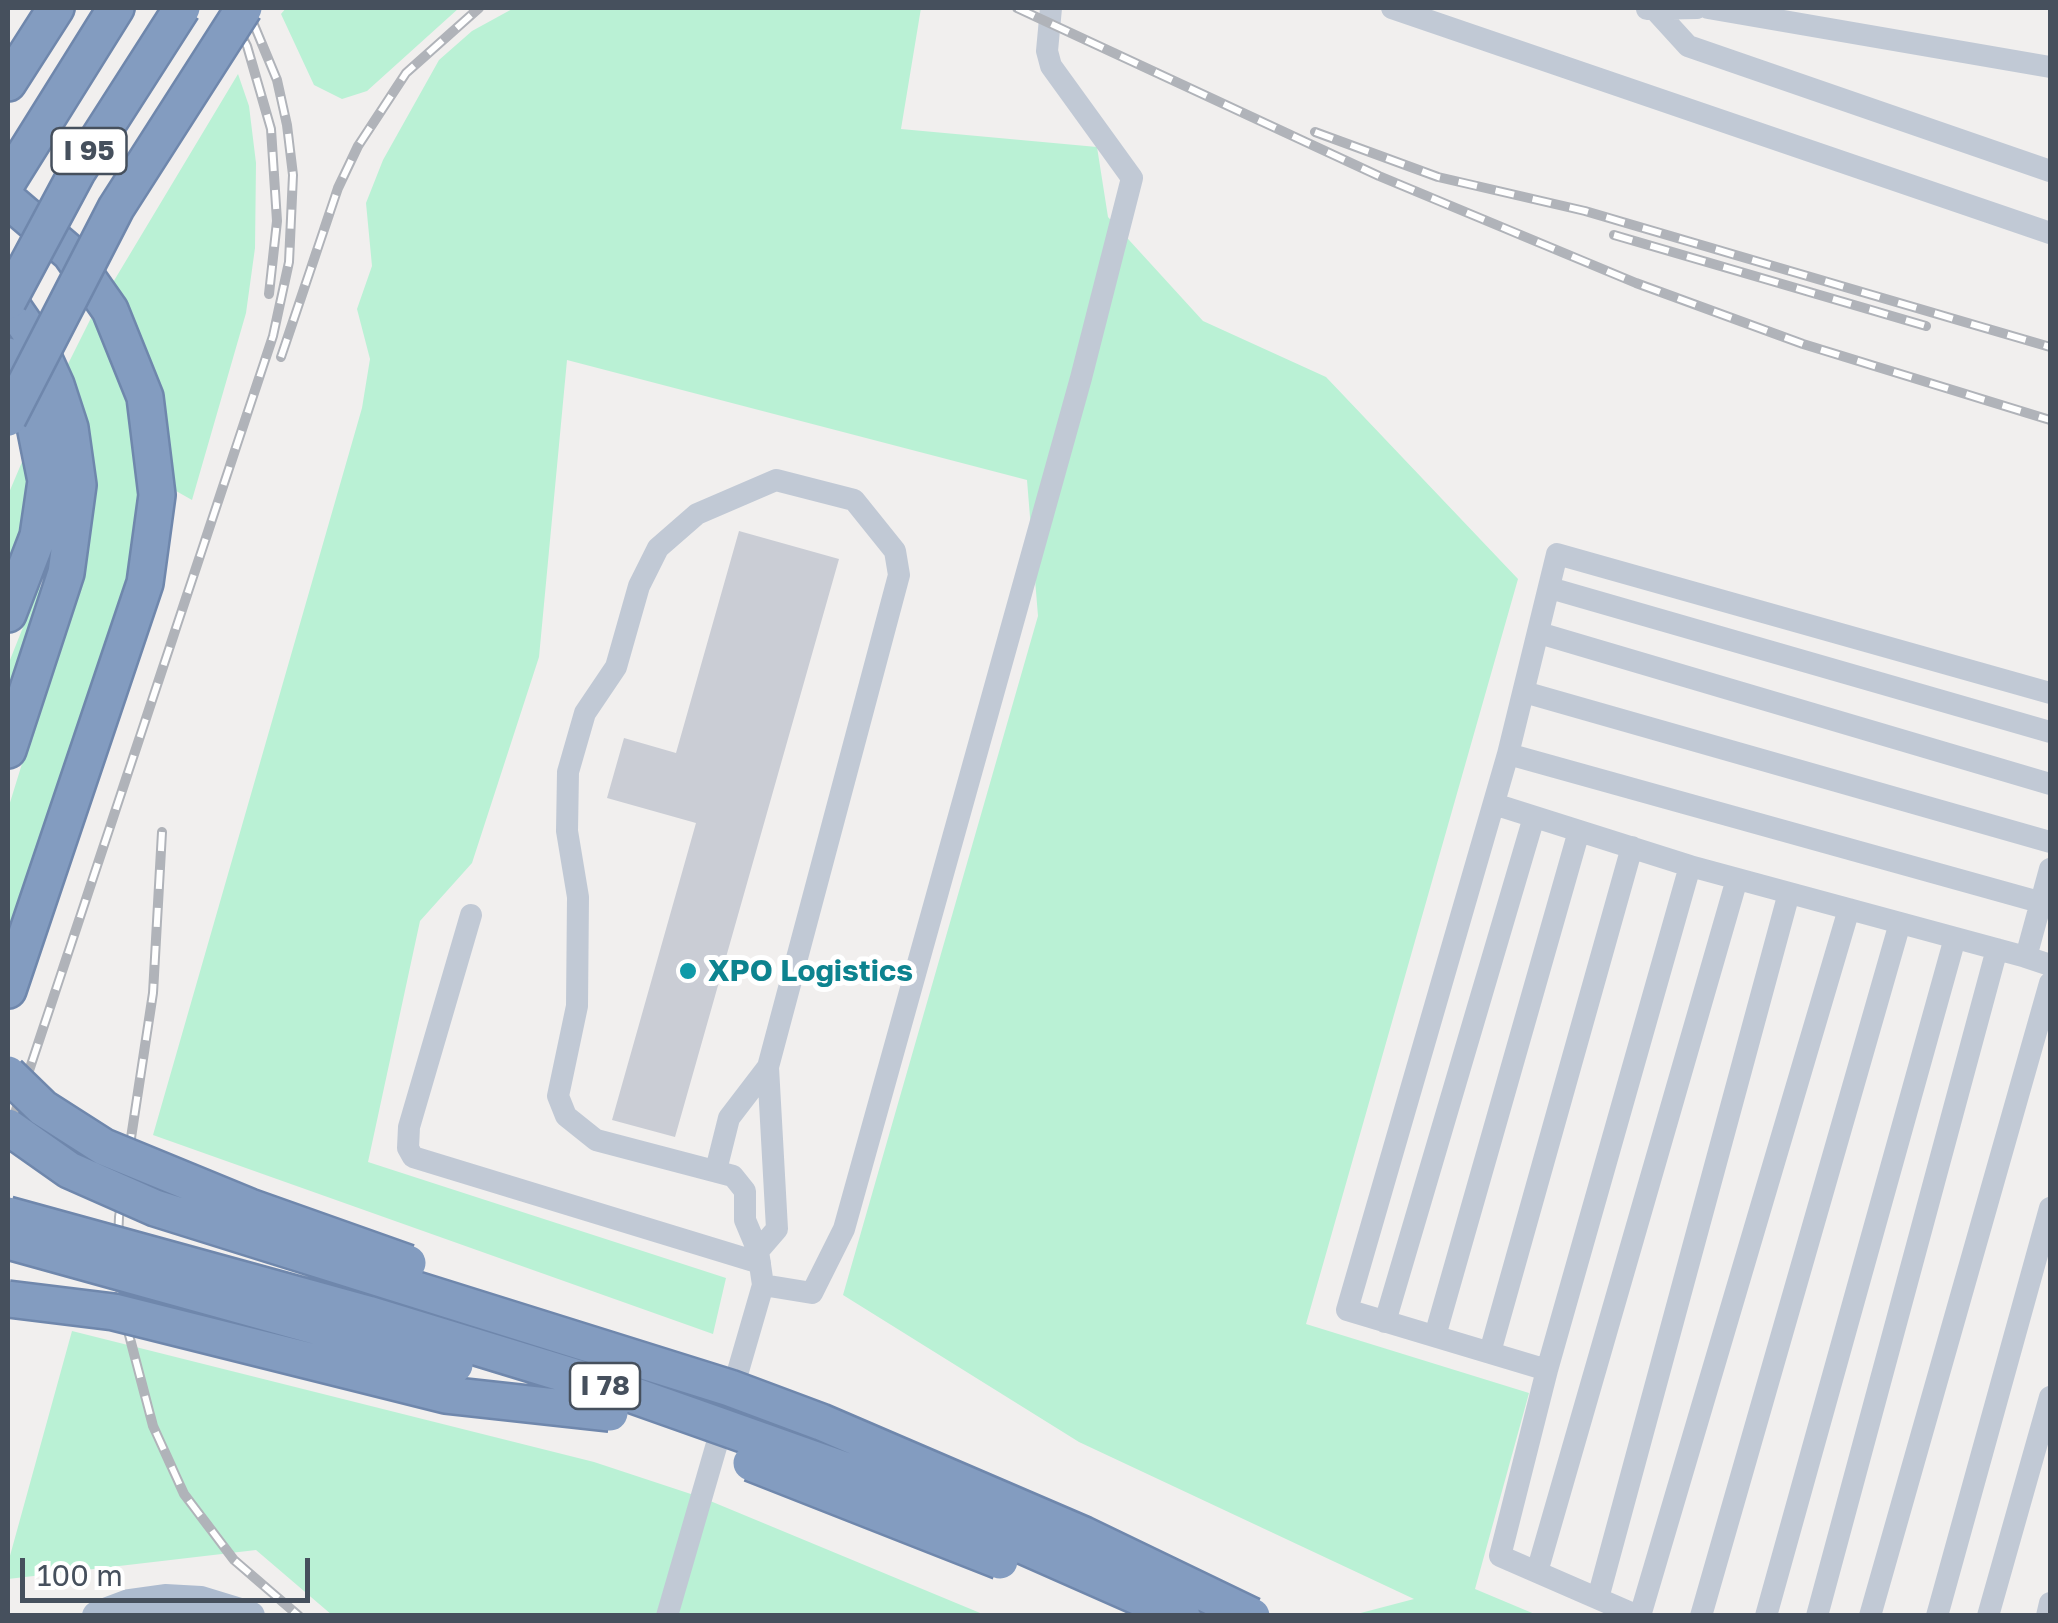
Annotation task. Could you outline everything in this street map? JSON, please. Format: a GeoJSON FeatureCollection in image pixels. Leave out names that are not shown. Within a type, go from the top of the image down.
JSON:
{"type":"FeatureCollection","features":[{"type":"Feature","properties":{"kind":"highway"},"geometry":{"type":"LineString","coordinates":[[8,84],[56,8]]}},
{"type":"Feature","properties":{"kind":"highway","name":"I 95"},"geometry":{"type":"LineString","coordinates":[[8,181],[116,8]]}},
{"type":"Feature","properties":{"kind":"highway","name":"I 95"},"geometry":{"type":"LineString","coordinates":[[8,300],[76,172],[182,8]]}},
{"type":"Feature","properties":{"kind":"highway"},"geometry":{"type":"LineString","coordinates":[[8,418],[116,208],[244,8]]}},
{"type":"Feature","properties":{"kind":"highway"},"geometry":{"type":"LineString","coordinates":[[8,200],[70,253],[110,310],[144,398],[157,495],[145,583],[8,990]]}},
{"type":"Feature","properties":{"kind":"highway"},"geometry":{"type":"LineString","coordinates":[[8,300],[36,341],[56,385],[70,428],[78,485],[66,572],[8,750]]}},
{"type":"Feature","properties":{"kind":"highway"},"geometry":{"type":"LineString","coordinates":[[8,356],[32,411],[46,482],[38,536],[8,614]]}},
{"type":"Feature","properties":{"kind":"highway"},"geometry":{"type":"LineString","coordinates":[[8,1074],[60,1120],[120,1154],[260,1211],[664,1356],[730,1388]]}},
{"type":"Feature","properties":{"kind":"highway"},"geometry":{"type":"LineString","coordinates":[[8,1126],[69,1170],[155,1208],[730,1388],[919,1462],[1252,1616]]}},
{"type":"Feature","properties":{"kind":"highway","name":"I 78"},"geometry":{"type":"LineString","coordinates":[[8,1215],[368,1314],[624,1392],[881,1483],[1182,1616]]}},
{"type":"Feature","properties":{"kind":"highway","name":"I 78"},"geometry":{"type":"LineString","coordinates":[[8,1242],[610,1413],[816,1486],[1124,1616]]}},
{"type":"Feature","properties":{"kind":"highway"},"geometry":{"type":"LineString","coordinates":[[8,1261],[105,1287],[240,1306]]}},
{"type":"Feature","properties":{"kind":"highway"},"geometry":{"type":"LineString","coordinates":[[8,1299],[49,1301],[158,1322],[446,1395],[610,1413]]}},
{"type":"Feature","properties":{"kind":"main road"},"geometry":{"type":"LineString","coordinates":[[98,1616],[129,1604],[165,1599],[201,1602],[250,1616]]}},
{"type":"Feature","properties":{"kind":"lane"},"geometry":{"type":"LineString","coordinates":[[471,915],[409,1127],[408,1148],[414,1157],[760,1266],[812,1293],[844,1229],[1081,378],[1132,178],[1051,66],[1047,51],[1051,8]]}},
{"type":"Feature","properties":{"kind":"lane"},"geometry":{"type":"LineString","coordinates":[[1392,8],[1438,14],[2050,233]]}},
{"type":"Feature","properties":{"kind":"lane"},"geometry":{"type":"LineString","coordinates":[[1651,10],[1697,8]]}},
{"type":"Feature","properties":{"kind":"lane"},"geometry":{"type":"LineString","coordinates":[[1708,8],[2050,67]]}},
{"type":"Feature","properties":{"kind":"lane"},"geometry":{"type":"LineString","coordinates":[[1651,10],[1688,46],[2050,171]]}},
{"type":"Feature","properties":{"kind":"lane"},"geometry":{"type":"LineString","coordinates":[[668,1616],[760,1266],[777,1229],[768,1067],[900,575],[894,551],[854,500],[776,480],[697,514],[658,548],[639,586],[616,667],[585,713],[568,772],[567,832],[578,897],[577,1006],[558,1096],[566,1116],[596,1140],[733,1176],[744,1190],[745,1220],[760,1266]]}},
{"type":"Feature","properties":{"kind":"lane"},"geometry":{"type":"LineString","coordinates":[[1548,1370],[1347,1310],[1508,754],[1558,554],[2050,693]]}},
{"type":"Feature","properties":{"kind":"lane"},"geometry":{"type":"LineString","coordinates":[[1550,588],[2050,732]]}},
{"type":"Feature","properties":{"kind":"lane"},"geometry":{"type":"LineString","coordinates":[[1539,633],[2050,784]]}},
{"type":"Feature","properties":{"kind":"lane"},"geometry":{"type":"LineString","coordinates":[[1524,692],[2050,842]]}},
{"type":"Feature","properties":{"kind":"lane"},"geometry":{"type":"LineString","coordinates":[[1508,754],[2046,903]]}},
{"type":"Feature","properties":{"kind":"lane"},"geometry":{"type":"LineString","coordinates":[[1494,804],[1690,866],[2050,964]]}},
{"type":"Feature","properties":{"kind":"lane"},"geometry":{"type":"LineString","coordinates":[[1386,1322],[1534,817]]}},
{"type":"Feature","properties":{"kind":"lane"},"geometry":{"type":"LineString","coordinates":[[1434,1336],[1579,831]]}},
{"type":"Feature","properties":{"kind":"lane"},"geometry":{"type":"LineString","coordinates":[[1490,1352],[1632,848]]}},
{"type":"Feature","properties":{"kind":"lane"},"geometry":{"type":"LineString","coordinates":[[1690,866],[1548,1370],[1500,1556],[1639,1616],[1849,909]]}},
{"type":"Feature","properties":{"kind":"lane"},"geometry":{"type":"LineString","coordinates":[[2026,958],[2046,903],[2050,870]]}},
{"type":"Feature","properties":{"kind":"lane"},"geometry":{"type":"LineString","coordinates":[[1537,1572],[1737,878]]}},
{"type":"Feature","properties":{"kind":"lane"},"geometry":{"type":"LineString","coordinates":[[1598,1598],[1789,892]]}},
{"type":"Feature","properties":{"kind":"lane"},"geometry":{"type":"LineString","coordinates":[[1701,1616],[1900,923]]}},
{"type":"Feature","properties":{"kind":"lane"},"geometry":{"type":"LineString","coordinates":[[1766,1616],[1955,938]]}},
{"type":"Feature","properties":{"kind":"lane"},"geometry":{"type":"LineString","coordinates":[[1818,1616],[1997,950]]}},
{"type":"Feature","properties":{"kind":"lane"},"geometry":{"type":"LineString","coordinates":[[1870,1616],[2050,983]]}},
{"type":"Feature","properties":{"kind":"lane"},"geometry":{"type":"LineString","coordinates":[[716,1170],[729,1118],[768,1067]]}},
{"type":"Feature","properties":{"kind":"lane"},"geometry":{"type":"LineString","coordinates":[[1937,1616],[2050,1208]]}},
{"type":"Feature","properties":{"kind":"lane"},"geometry":{"type":"LineString","coordinates":[[1988,1616],[2050,1398]]}},
{"type":"Feature","properties":{"kind":"lane"},"geometry":{"type":"LineString","coordinates":[[2047,1616],[2050,1603]]}},
{"type":"Feature","properties":{"kind":"green space"},"geometry":{"type":"Polygon","coordinates":[[[286,8],[459,8],[367,91],[342,99],[314,85],[281,14],[286,8]]]}},
{"type":"Feature","properties":{"kind":"green space"},"geometry":{"type":"Polygon","coordinates":[[[514,8],[921,8],[901,129],[1097,147],[1108,217],[1203,321],[1326,377],[1518,579],[1306,1324],[1529,1393],[1475,1589],[1537,1615],[1353,1615],[1414,1599],[1079,1442],[843,1295],[1038,616],[1027,480],[567,360],[539,657],[472,863],[420,921],[368,1162],[726,1278],[713,1334],[153,1135],[362,408],[370,359],[357,309],[372,266],[366,203],[383,160],[439,60],[472,31],[514,8]]]}},
{"type":"Feature","properties":{"kind":"green space"},"geometry":{"type":"Polygon","coordinates":[[[238,74],[249,106],[256,163],[255,248],[246,313],[192,500],[169,487],[112,284],[238,74]]]}},
{"type":"Feature","properties":{"kind":"green space"},"geometry":{"type":"Polygon","coordinates":[[[95,310],[131,401],[141,481],[140,519],[120,607],[8,944],[8,809],[84,563],[66,368],[95,310]]]}},
{"type":"Feature","properties":{"kind":"green space"},"geometry":{"type":"Polygon","coordinates":[[[30,443],[34,510],[8,583],[8,495],[30,443]]]}},
{"type":"Feature","properties":{"kind":"green space"},"geometry":{"type":"Polygon","coordinates":[[[49,585],[8,700],[8,665],[39,587],[49,585]]]}},
{"type":"Feature","properties":{"kind":"green space"},"geometry":{"type":"Polygon","coordinates":[[[72,1331],[594,1462],[703,1498],[985,1615],[332,1615],[256,1550],[8,1579],[8,1563],[72,1331]]]}},
{"type":"Feature","properties":{"kind":"building","name":"XPO Logistics"},"geometry":{"type":"Polygon","coordinates":[[[739,531],[839,559],[675,1137],[612,1120],[696,823],[607,798],[624,738],[676,753],[739,531]]]}},
{"type":"Feature","properties":{"kind":"railway"},"geometry":{"type":"LineString","coordinates":[[228,8],[247,46],[271,129],[277,221],[269,294]]}},
{"type":"Feature","properties":{"kind":"railway"},"geometry":{"type":"LineString","coordinates":[[8,1134],[273,336],[289,262],[293,175],[287,125],[277,80],[247,8]]}},
{"type":"Feature","properties":{"kind":"railway"},"geometry":{"type":"LineString","coordinates":[[281,357],[338,188],[358,146],[406,73],[479,8]]}},
{"type":"Feature","properties":{"kind":"railway"},"geometry":{"type":"LineString","coordinates":[[1017,8],[1379,176],[1636,283],[1803,344],[2050,420]]}},
{"type":"Feature","properties":{"kind":"railway"},"geometry":{"type":"LineString","coordinates":[[1315,132],[1438,177],[1585,211],[2050,347]]}},
{"type":"Feature","properties":{"kind":"railway"},"geometry":{"type":"LineString","coordinates":[[1614,235],[1926,326]]}},
{"type":"Feature","properties":{"kind":"railway"},"geometry":{"type":"LineString","coordinates":[[162,832],[153,993],[119,1217],[117,1265],[123,1312],[153,1426],[184,1494],[234,1560],[299,1616]]}},
{"type":"Feature","properties":{"kind":"place","name":"XPO Logistics"},"geometry":{"type":"Point","coordinates":[688,971]}}]}
